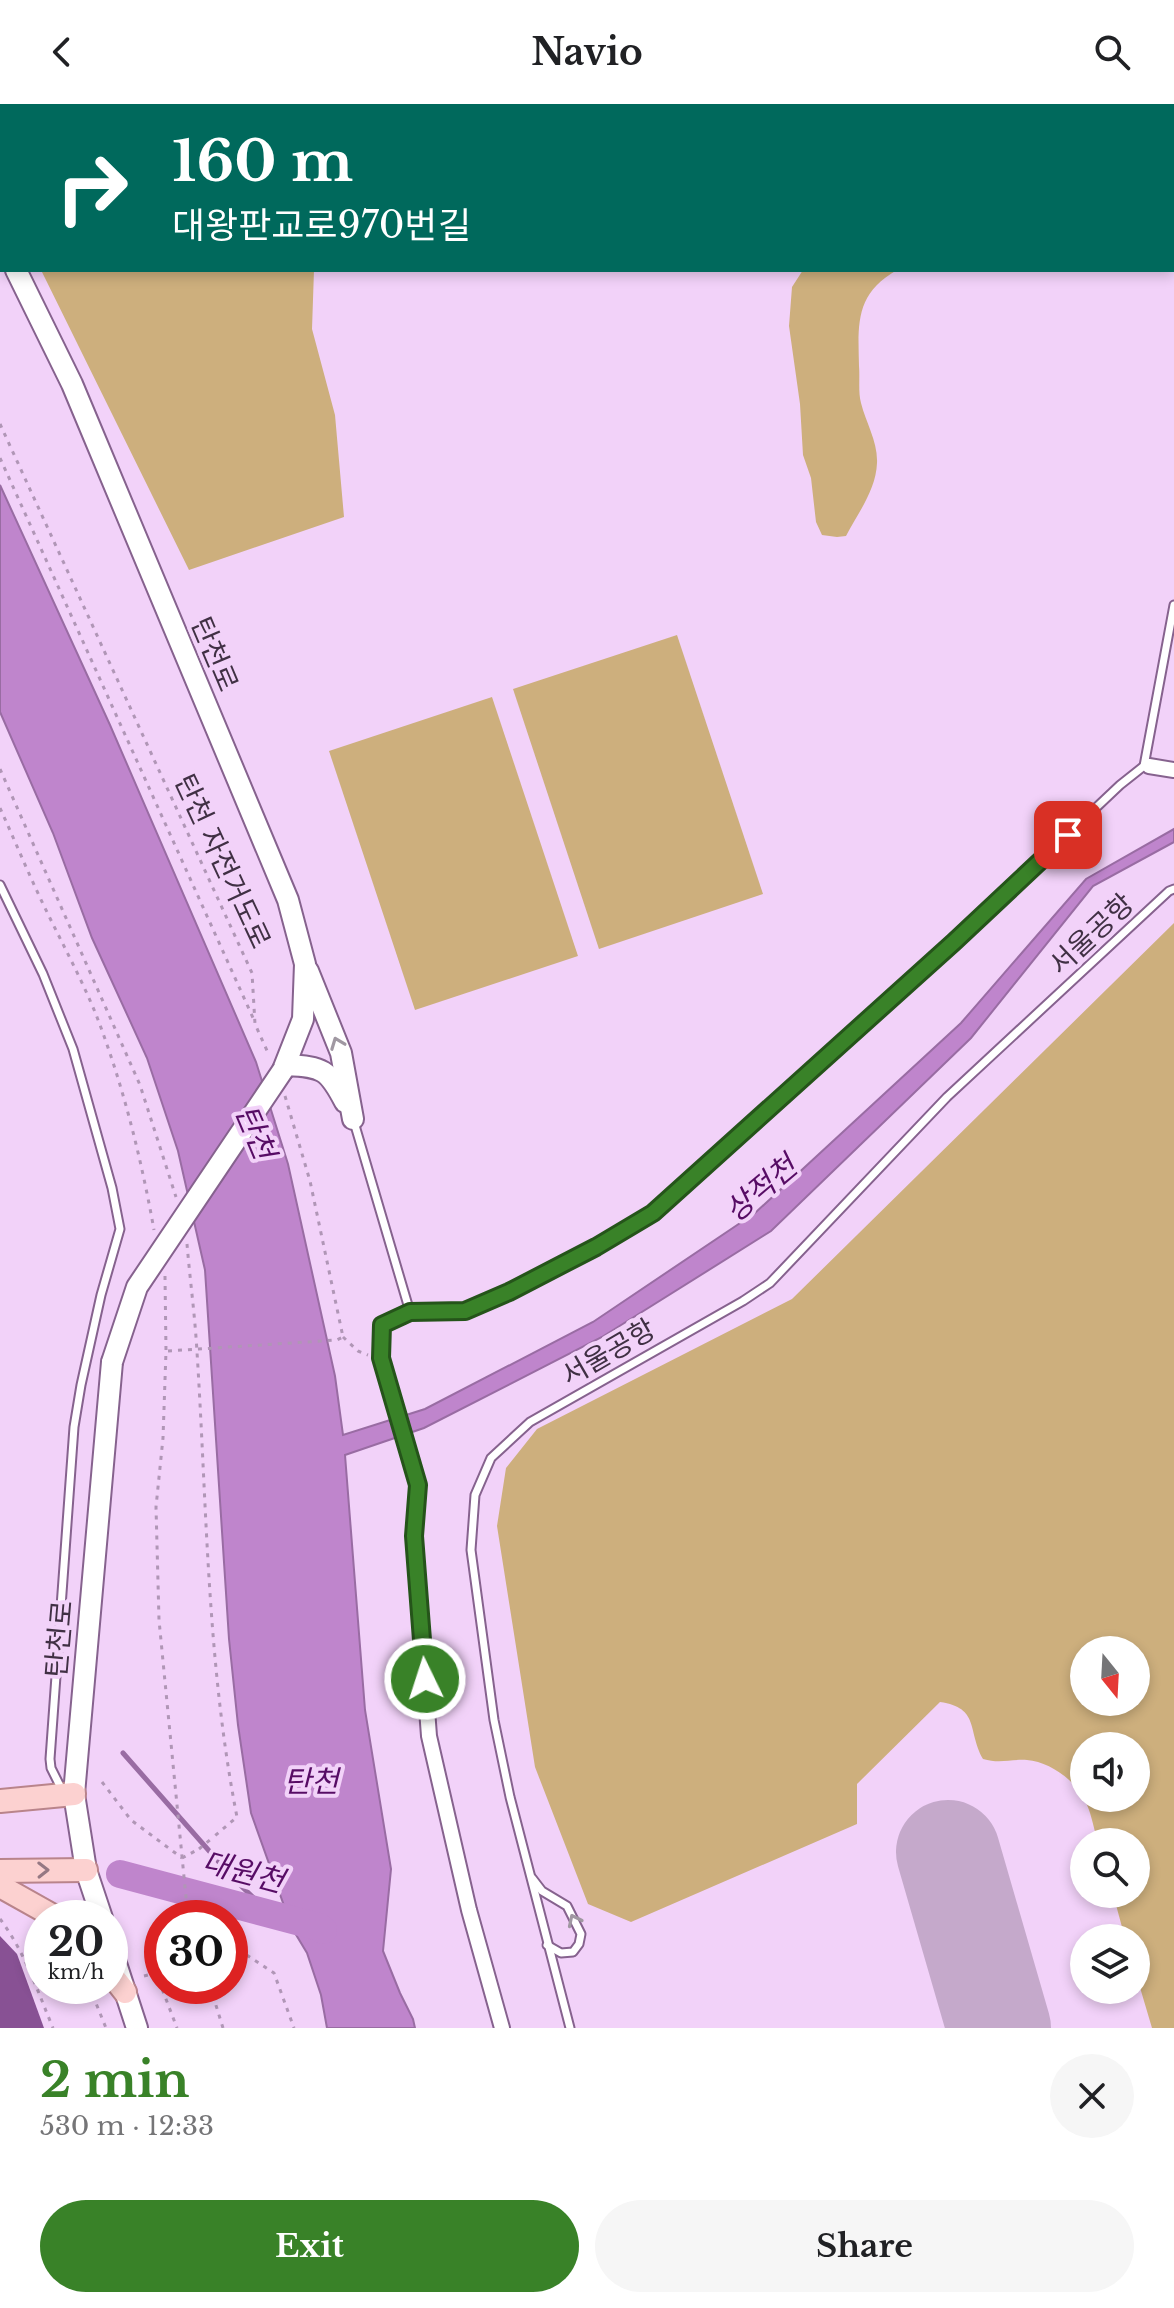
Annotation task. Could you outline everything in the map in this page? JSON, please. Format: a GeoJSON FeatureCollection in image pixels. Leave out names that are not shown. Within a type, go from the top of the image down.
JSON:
{"type":"FeatureCollection","features":[{"type":"Feature","properties":{"kind":"main road","name":"탄천로"},"geometry":{"type":"LineString","coordinates":[[17,272],[72,384],[288,900],[305,964],[303,1019],[281,1072],[137,1287],[112,1362],[69,1795],[96,1900]]}},
{"type":"Feature","properties":{"kind":"main road"},"geometry":{"type":"LineString","coordinates":[[305,964],[341,1053],[353,1119]]}},
{"type":"Feature","properties":{"kind":"main road"},"geometry":{"type":"LineString","coordinates":[[281,1072],[317,1067],[335,1083],[353,1119]]}},
{"type":"Feature","properties":{"kind":"main road"},"geometry":{"type":"LineString","coordinates":[[0,1801],[69,1795]]}},
{"type":"Feature","properties":{"kind":"main road"},"geometry":{"type":"LineString","coordinates":[[0,1871],[86,1870]]}},
{"type":"Feature","properties":{"kind":"main road"},"geometry":{"type":"LineString","coordinates":[[0,1886],[25,1900]]}},
{"type":"Feature","properties":{"kind":"main road"},"geometry":{"type":"LineString","coordinates":[[128,2001],[137,2028]]}},
{"type":"Feature","properties":{"kind":"street"},"geometry":{"type":"LineString","coordinates":[[1147,766],[1174,770]]}},
{"type":"Feature","properties":{"kind":"street"},"geometry":{"type":"LineString","coordinates":[[410,1312],[382,1325],[381,1358],[418,1485],[414,1536],[429,1736],[469,1910],[502,2028]]}},
{"type":"Feature","properties":{"kind":"lane"},"geometry":{"type":"LineString","coordinates":[[353,1119],[410,1312],[465,1311],[596,1247],[653,1213],[954,942],[1120,785],[1147,766],[1174,605]]}},
{"type":"Feature","properties":{"kind":"lane"},"geometry":{"type":"LineString","coordinates":[[0,885],[43,974],[73,1049],[112,1188],[120,1229],[101,1295],[74,1427],[50,1759],[51,1768],[69,1795]]}},
{"type":"Feature","properties":{"kind":"lane","name":"서울공항"},"geometry":{"type":"LineString","coordinates":[[570,2028],[547,1945],[494,1720],[471,1550],[475,1495],[491,1458],[530,1422],[770,1283],[947,1097],[1174,889]]}},
{"type":"Feature","properties":{"kind":"lane"},"geometry":{"type":"LineString","coordinates":[[530,1876],[542,1891],[567,1906],[581,1934],[573,1952],[561,1953],[547,1945]]}},
{"type":"Feature","properties":{"kind":"path","name":"탄천 자전거도로"},"geometry":{"type":"LineString","coordinates":[[0,424],[252,973],[255,1024],[281,1072],[310,1181],[343,1337]]}},
{"type":"Feature","properties":{"kind":"path"},"geometry":{"type":"LineString","coordinates":[[0,458],[255,1024]]}},
{"type":"Feature","properties":{"kind":"path"},"geometry":{"type":"LineString","coordinates":[[0,769],[140,1085],[180,1209]]}},
{"type":"Feature","properties":{"kind":"path"},"geometry":{"type":"LineString","coordinates":[[182,1858],[199,1849],[237,1817],[227,1767],[212,1638],[197,1350],[186,1239]]}},
{"type":"Feature","properties":{"kind":"path"},"geometry":{"type":"LineString","coordinates":[[166,1351],[337,1340],[343,1337],[358,1351],[381,1358]]}},
{"type":"Feature","properties":{"kind":"path"},"geometry":{"type":"LineString","coordinates":[[102,1782],[131,1820],[182,1858]]}},
{"type":"Feature","properties":{"kind":"path"},"geometry":{"type":"LineString","coordinates":[[175,1799],[186,1900]]}},
{"type":"Feature","properties":{"kind":"path"},"geometry":{"type":"LineString","coordinates":[[0,1919],[27,1963],[53,2028]]}},
{"type":"Feature","properties":{"kind":"path"},"geometry":{"type":"LineString","coordinates":[[248,1956],[274,1973],[294,2028]]}},
{"type":"Feature","properties":{"kind":"path"},"geometry":{"type":"LineString","coordinates":[[96,2004],[106,2028]]}},
{"type":"Feature","properties":{"kind":"path"},"geometry":{"type":"LineString","coordinates":[[168,2004],[177,2028]]}},
{"type":"Feature","properties":{"kind":"path"},"geometry":{"type":"LineString","coordinates":[[216,2004],[223,2028]]}},
{"type":"Feature","properties":{"kind":"shaded area"},"geometry":{"type":"Polygon","coordinates":[[[42,272],[314,272],[312,329],[335,415],[344,517],[189,570],[42,272]]]}},
{"type":"Feature","properties":{"kind":"shaded area"},"geometry":{"type":"Polygon","coordinates":[[[802,272],[894,272],[873,289],[862,311],[860,399],[874,440],[877,463],[870,492],[846,536],[822,535],[816,522],[811,478],[803,455],[800,404],[789,326],[792,287],[802,272]]]}},
{"type":"Feature","properties":{"kind":"shaded area"},"geometry":{"type":"Polygon","coordinates":[[[677,635],[763,894],[599,949],[513,689],[677,635]]]}},
{"type":"Feature","properties":{"kind":"shaded area"},"geometry":{"type":"Polygon","coordinates":[[[492,697],[578,956],[415,1010],[329,751],[492,697]]]}},
{"type":"Feature","properties":{"kind":"shaded area"},"geometry":{"type":"Polygon","coordinates":[[[1174,923],[1174,2028],[1152,2028],[1145,2004],[1150,2004],[1150,1924],[1121,1924],[1117,1908],[1150,1908],[1150,1828],[1094,1828],[1089,1812],[1150,1812],[1150,1732],[1070,1732],[1070,1781],[1054,1769],[1036,1762],[983,1759],[967,1715],[953,1705],[940,1702],[857,1784],[857,1824],[631,1922],[588,1904],[535,1767],[497,1526],[506,1468],[537,1429],[792,1299],[1174,923]]]}},
{"type":"Feature","properties":{"kind":"water","name":"탄천"},"geometry":{"type":"Polygon","coordinates":[[[0,485],[110,725],[256,1062],[288,1164],[335,1376],[343,1435],[425,1409],[593,1322],[755,1213],[961,1023],[1086,879],[1174,829],[1174,842],[1093,886],[971,1038],[771,1231],[602,1337],[424,1428],[345,1455],[365,1710],[391,1869],[383,1951],[415,2028],[327,2028],[321,1995],[307,1953],[292,1928],[251,1813],[229,1639],[205,1270],[178,1151],[147,1058],[92,938],[53,833],[0,712],[0,485]]]}},
{"type":"Feature","properties":{"kind":"building"},"geometry":{"type":"Polygon","coordinates":[[[0,1936],[17,1954],[24,1973],[24,2004],[35,2004],[44,2028],[0,2028],[0,1936]]]}},
{"type":"Feature","properties":{"kind":"waterway"},"geometry":{"type":"LineString","coordinates":[[123,1753],[233,1878],[268,1912]]}},
{"type":"Feature","properties":{"kind":"waterway","name":"대원천"},"geometry":{"type":"LineString","coordinates":[[120,1874],[323,1930]]}},
{"type":"Feature","properties":{"kind":"runway"},"geometry":{"type":"LineString","coordinates":[[948,1852],[999,2028]]}},
{"type":"Feature","properties":{"kind":"route"},"geometry":{"type":"LineString","coordinates":[[425,1679],[414,1536],[418,1485],[381,1358],[382,1325],[410,1312],[465,1311],[596,1247],[653,1213],[1068,835]]}},
{"type":"Feature","properties":{"kind":"water label","name":"상적천"},"geometry":{"type":"Point","coordinates":[761,1189]}}]}
